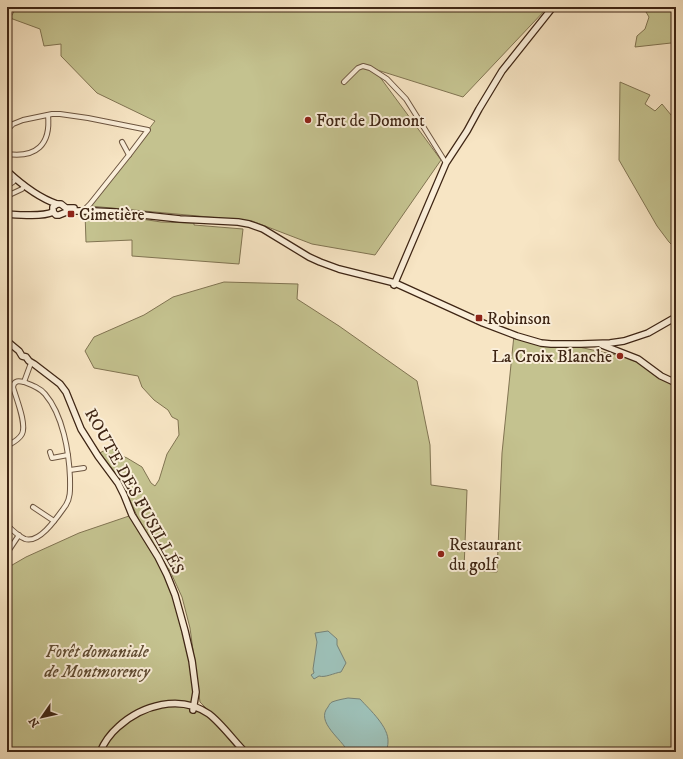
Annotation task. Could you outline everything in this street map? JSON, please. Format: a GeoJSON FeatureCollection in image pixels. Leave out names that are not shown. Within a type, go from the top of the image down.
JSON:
{"type":"FeatureCollection","features":[{"type":"Feature","properties":{"kind":"main road"},"geometry":{"type":"LineString","coordinates":[[395,285],[446,163],[468,130],[479,109],[510,60],[552,7]]}},
{"type":"Feature","properties":{"kind":"main road"},"geometry":{"type":"LineString","coordinates":[[7,171],[24,186],[49,200],[56,207],[64,210],[62,214]]}},
{"type":"Feature","properties":{"kind":"main road"},"geometry":{"type":"LineString","coordinates":[[56,207],[57,215],[85,210]]}},
{"type":"Feature","properties":{"kind":"main road"},"geometry":{"type":"LineString","coordinates":[[7,214],[40,215],[47,214],[56,207],[249,224],[263,229],[320,262],[395,285],[420,294],[506,332],[530,340],[550,344],[594,344],[631,339],[648,333],[676,317]]}},
{"type":"Feature","properties":{"kind":"main road","name":"ROUTE DES FUSILLÉS"},"geometry":{"type":"LineString","coordinates":[[7,341],[19,351],[21,355],[26,357],[31,363],[60,384],[66,392],[81,429],[98,456],[118,483],[132,515],[167,575],[175,594],[192,661],[196,692],[193,708]]}},
{"type":"Feature","properties":{"kind":"main road"},"geometry":{"type":"LineString","coordinates":[[614,350],[612,345],[616,342]]}},
{"type":"Feature","properties":{"kind":"main road"},"geometry":{"type":"LineString","coordinates":[[616,342],[618,349],[627,355]]}},
{"type":"Feature","properties":{"kind":"main road"},"geometry":{"type":"LineString","coordinates":[[594,344],[606,346],[641,361],[661,376],[676,383]]}},
{"type":"Feature","properties":{"kind":"main road"},"geometry":{"type":"LineString","coordinates":[[196,692],[201,708],[204,711]]}},
{"type":"Feature","properties":{"kind":"main road"},"geometry":{"type":"LineString","coordinates":[[193,708],[198,700]]}},
{"type":"Feature","properties":{"kind":"main road"},"geometry":{"type":"LineString","coordinates":[[100,752],[109,737],[118,727],[134,715],[158,706],[178,706],[204,711],[209,714],[245,752]]}},
{"type":"Feature","properties":{"kind":"main road"},"geometry":{"type":"LineString","coordinates":[[193,708],[211,720],[233,739]]}},
{"type":"Feature","properties":{"kind":"street"},"geometry":{"type":"LineString","coordinates":[[344,82],[358,68],[363,66],[370,68],[387,79],[406,99],[446,163]]}},
{"type":"Feature","properties":{"kind":"street"},"geometry":{"type":"LineString","coordinates":[[7,130],[15,122],[60,114],[148,130],[85,210]]}},
{"type":"Feature","properties":{"kind":"street"},"geometry":{"type":"LineString","coordinates":[[7,154],[25,155],[33,153],[38,149],[45,140],[48,128],[48,115]]}},
{"type":"Feature","properties":{"kind":"street"},"geometry":{"type":"LineString","coordinates":[[122,142],[129,155]]}},
{"type":"Feature","properties":{"kind":"street"},"geometry":{"type":"LineString","coordinates":[[7,186],[16,179]]}},
{"type":"Feature","properties":{"kind":"street"},"geometry":{"type":"LineString","coordinates":[[7,196],[22,189],[24,186]]}},
{"type":"Feature","properties":{"kind":"street"},"geometry":{"type":"LineString","coordinates":[[24,382],[31,363]]}},
{"type":"Feature","properties":{"kind":"street"},"geometry":{"type":"LineString","coordinates":[[7,446],[19,438],[22,434],[24,425],[13,384],[19,381],[24,382],[40,390],[44,394],[50,401],[60,424],[65,438],[68,455],[70,470],[70,494],[69,501],[41,536],[31,540],[25,539],[7,525]]}},
{"type":"Feature","properties":{"kind":"street"},"geometry":{"type":"LineString","coordinates":[[50,452],[52,458],[68,455]]}},
{"type":"Feature","properties":{"kind":"street"},"geometry":{"type":"LineString","coordinates":[[70,470],[84,468]]}},
{"type":"Feature","properties":{"kind":"street"},"geometry":{"type":"LineString","coordinates":[[33,507],[54,521]]}},
{"type":"Feature","properties":{"kind":"street"},"geometry":{"type":"LineString","coordinates":[[7,553],[19,535]]}},
{"type":"Feature","properties":{"kind":"green space"},"geometry":{"type":"Polygon","coordinates":[[[17,7],[548,7],[463,97],[374,69],[441,160],[375,255],[312,244],[252,221],[90,206],[155,121],[97,93],[61,56],[61,44],[44,46],[40,29],[10,18],[17,7]]]}},
{"type":"Feature","properties":{"kind":"green space"},"geometry":{"type":"Polygon","coordinates":[[[643,7],[676,7],[676,41],[671,43],[635,47],[637,36],[645,29],[649,17],[643,7]]]}},
{"type":"Feature","properties":{"kind":"green space"},"geometry":{"type":"Polygon","coordinates":[[[620,82],[650,95],[645,104],[655,111],[662,104],[676,121],[676,249],[657,226],[619,160],[620,82]]]}},
{"type":"Feature","properties":{"kind":"green space"},"geometry":{"type":"Polygon","coordinates":[[[85,213],[115,215],[161,222],[194,223],[194,225],[243,229],[239,264],[132,256],[132,240],[86,242],[85,213]]]}},
{"type":"Feature","properties":{"kind":"green space"},"geometry":{"type":"Polygon","coordinates":[[[224,282],[298,284],[297,299],[339,326],[417,381],[430,445],[431,485],[467,490],[464,570],[497,572],[502,453],[514,335],[541,343],[565,344],[630,358],[666,379],[676,383],[676,752],[250,752],[200,702],[190,628],[182,597],[171,573],[137,516],[121,480],[100,453],[111,446],[115,453],[142,467],[151,483],[155,486],[159,480],[167,454],[179,435],[178,420],[172,417],[168,410],[154,400],[142,387],[138,376],[94,368],[85,351],[94,337],[144,315],[173,297],[224,282]]]}},
{"type":"Feature","properties":{"kind":"green space","name":"Forêt domaniale de Montmorency"},"geometry":{"type":"Polygon","coordinates":[[[132,515],[175,595],[196,692],[192,700],[241,752],[7,752],[7,568],[26,557],[79,533],[132,515]]]}},
{"type":"Feature","properties":{"kind":"water"},"geometry":{"type":"Polygon","coordinates":[[[328,631],[337,639],[337,645],[346,663],[341,672],[327,676],[319,676],[314,679],[311,675],[314,673],[313,669],[317,642],[315,633],[328,631]]]}},
{"type":"Feature","properties":{"kind":"water"},"geometry":{"type":"Polygon","coordinates":[[[348,698],[360,699],[374,713],[385,730],[387,736],[388,743],[386,752],[348,752],[331,730],[325,719],[325,713],[329,705],[331,702],[348,698]]]}},
{"type":"Feature","properties":{"kind":"place","name":"Fort de Domont"},"geometry":{"type":"Point","coordinates":[308,120]}},
{"type":"Feature","properties":{"kind":"place","name":"Cimetière"},"geometry":{"type":"Point","coordinates":[71,214]}},
{"type":"Feature","properties":{"kind":"place","name":"Robinson"},"geometry":{"type":"Point","coordinates":[479,318]}},
{"type":"Feature","properties":{"kind":"place","name":"La Croix Blanche"},"geometry":{"type":"Point","coordinates":[620,356]}},
{"type":"Feature","properties":{"kind":"place","name":"Restaurant du golf"},"geometry":{"type":"Point","coordinates":[441,554]}}]}
